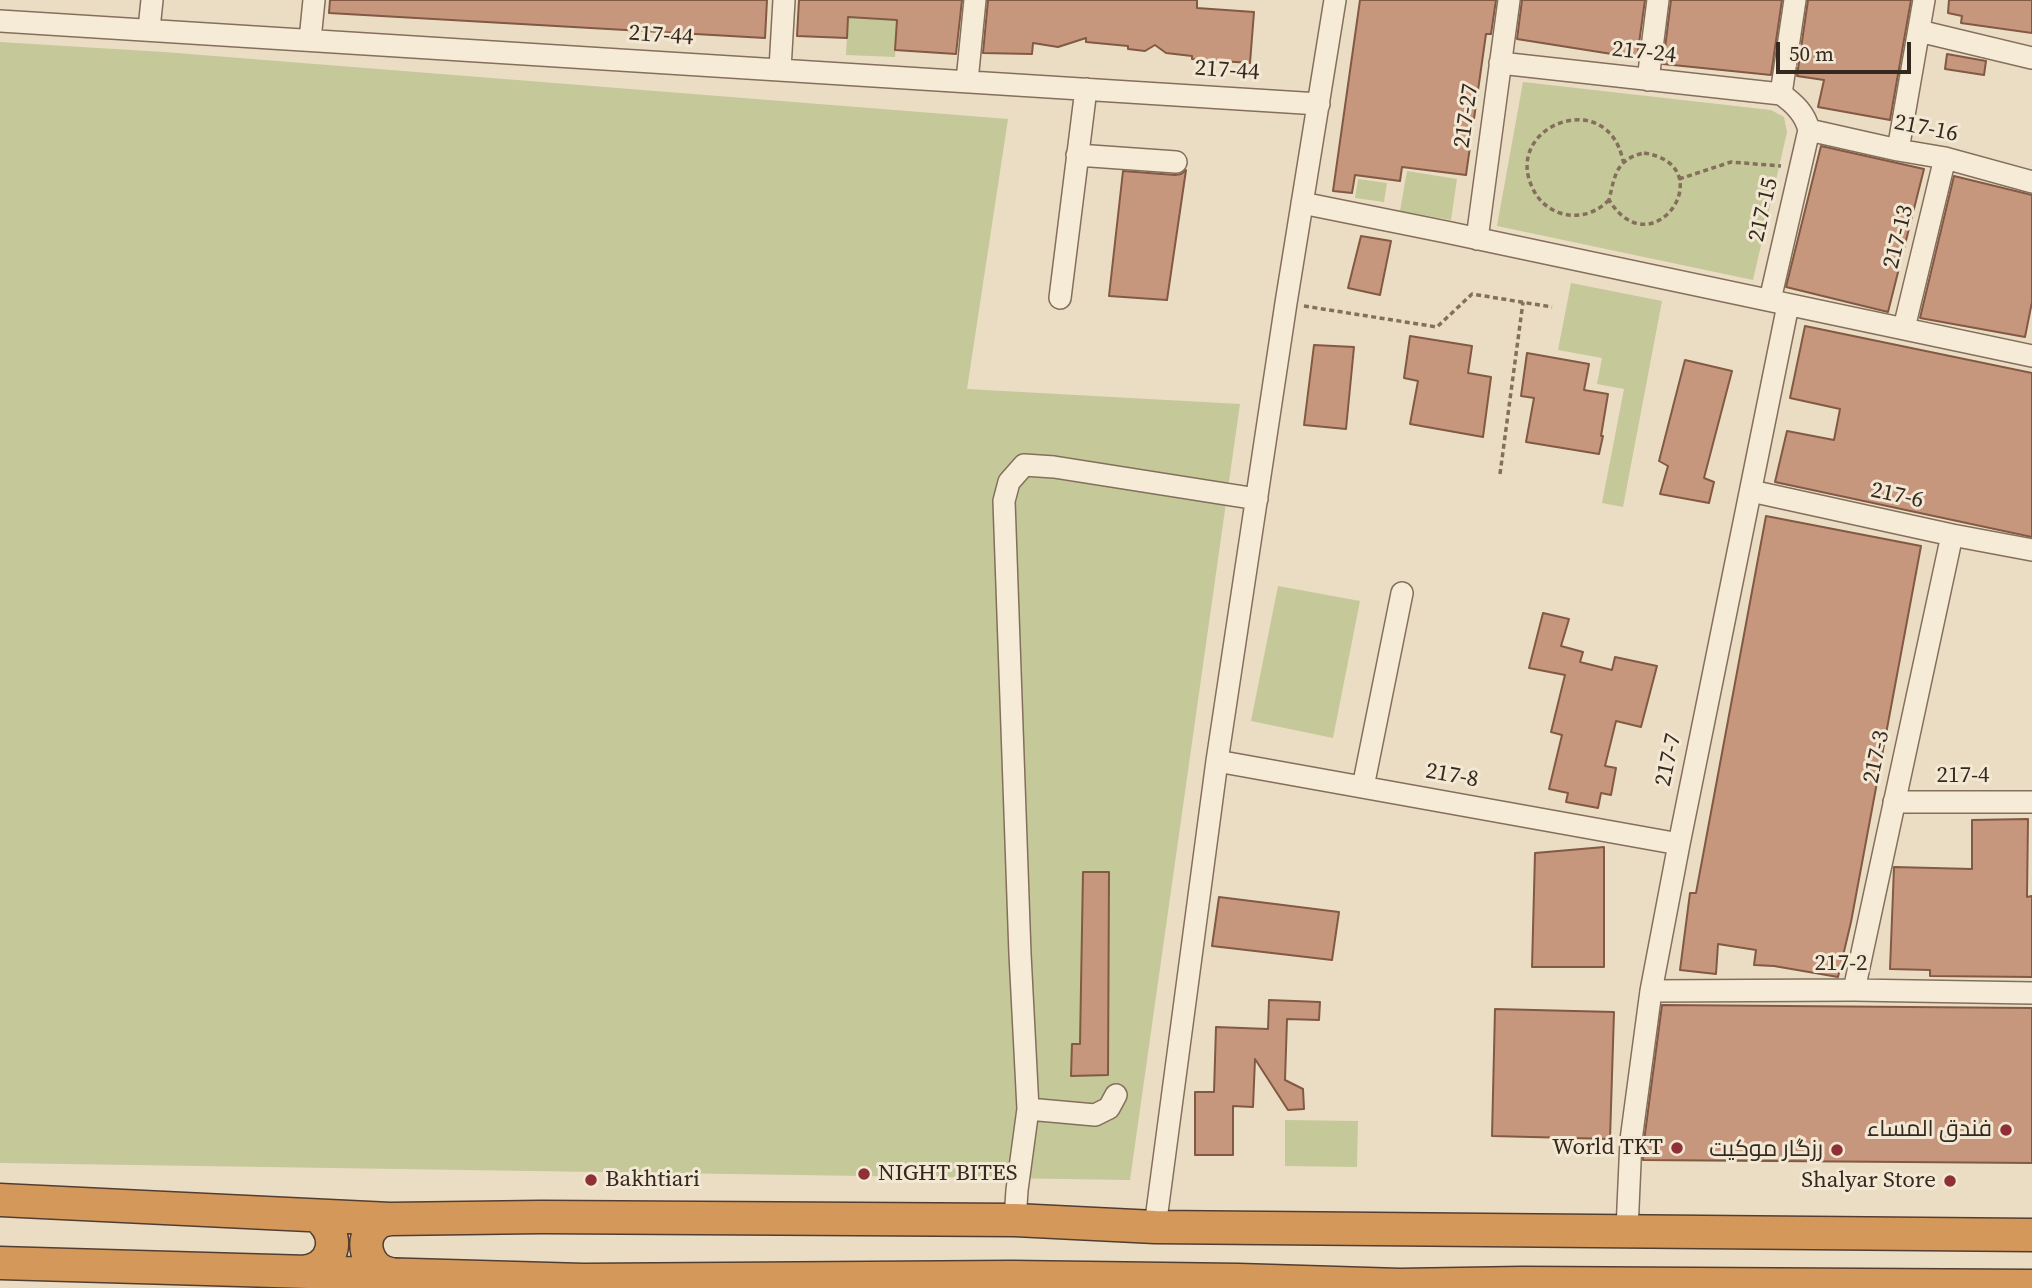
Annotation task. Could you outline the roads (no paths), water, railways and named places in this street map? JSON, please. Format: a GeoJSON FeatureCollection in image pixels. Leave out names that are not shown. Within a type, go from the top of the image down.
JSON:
{"type":"FeatureCollection","features":[{"type":"Feature","properties":{"kind":"highway"},"geometry":{"type":"LineString","coordinates":[[0,1200],[390,1219],[649,1217],[1015,1220],[1155,1227],[2032,1235]]}},
{"type":"Feature","properties":{"kind":"highway"},"geometry":{"type":"LineString","coordinates":[[304,1272],[321,1266],[327,1260],[332,1244],[329,1227],[317,1216]]}},
{"type":"Feature","properties":{"kind":"highway"},"geometry":{"type":"LineString","coordinates":[[390,1219],[373,1228],[366,1244],[370,1261],[383,1273],[391,1274]]}},
{"type":"Feature","properties":{"kind":"highway"},"geometry":{"type":"LineString","coordinates":[[0,1263],[176,1278],[304,1272],[583,1284],[2032,1286]]}},
{"type":"Feature","properties":{"kind":"street"},"geometry":{"type":"LineString","coordinates":[[149,29],[152,0]]}},
{"type":"Feature","properties":{"kind":"street"},"geometry":{"type":"LineString","coordinates":[[310,40],[314,0]]}},
{"type":"Feature","properties":{"kind":"street"},"geometry":{"type":"LineString","coordinates":[[780,69],[784,0]]}},
{"type":"Feature","properties":{"kind":"street"},"geometry":{"type":"LineString","coordinates":[[967,81],[975,0]]}},
{"type":"Feature","properties":{"kind":"street"},"geometry":{"type":"LineString","coordinates":[[1155,1227],[1217,761],[1335,0]]}},
{"type":"Feature","properties":{"kind":"street","name":"217-27"},"geometry":{"type":"LineString","coordinates":[[1477,239],[1509,0]]}},
{"type":"Feature","properties":{"kind":"street"},"geometry":{"type":"LineString","coordinates":[[1648,80],[1658,0]]}},
{"type":"Feature","properties":{"kind":"street"},"geometry":{"type":"LineString","coordinates":[[1795,0],[1781,94],[1806,119],[1809,131]]}},
{"type":"Feature","properties":{"kind":"street"},"geometry":{"type":"LineString","coordinates":[[1898,150],[1924,0]]}},
{"type":"Feature","properties":{"kind":"street","name":"217-44"},"geometry":{"type":"LineString","coordinates":[[0,21],[1320,104]]}},
{"type":"Feature","properties":{"kind":"street"},"geometry":{"type":"LineString","coordinates":[[1919,32],[2032,58]]}},
{"type":"Feature","properties":{"kind":"street","name":"217-24"},"geometry":{"type":"LineString","coordinates":[[1500,63],[1781,94]]}},
{"type":"Feature","properties":{"kind":"street"},"geometry":{"type":"LineString","coordinates":[[1059,298],[1086,89]]}},
{"type":"Feature","properties":{"kind":"street","name":"217-16"},"geometry":{"type":"LineString","coordinates":[[1809,131],[1945,158],[2032,182]]}},
{"type":"Feature","properties":{"kind":"street","name":"217-15"},"geometry":{"type":"LineString","coordinates":[[1779,302],[1809,131]]}},
{"type":"Feature","properties":{"kind":"street"},"geometry":{"type":"LineString","coordinates":[[1077,155],[1176,162]]}},
{"type":"Feature","properties":{"kind":"street","name":"217-13"},"geometry":{"type":"LineString","coordinates":[[1904,328],[1945,158]]}},
{"type":"Feature","properties":{"kind":"street"},"geometry":{"type":"LineString","coordinates":[[1302,203],[2032,356]]}},
{"type":"Feature","properties":{"kind":"street","name":"217-7"},"geometry":{"type":"LineString","coordinates":[[1627,1230],[1631,1140],[1651,991],[1751,491],[1779,302]]}},
{"type":"Feature","properties":{"kind":"street"},"geometry":{"type":"LineString","coordinates":[[1015,1220],[1028,1109],[1004,501],[1009,482],[1024,466],[1054,467],[1256,499]]}},
{"type":"Feature","properties":{"kind":"street","name":"217-6"},"geometry":{"type":"LineString","coordinates":[[1751,491],[2032,550]]}},
{"type":"Feature","properties":{"kind":"street","name":"217-3"},"geometry":{"type":"LineString","coordinates":[[1854,990],[1952,535]]}},
{"type":"Feature","properties":{"kind":"street"},"geometry":{"type":"LineString","coordinates":[[1363,787],[1402,593]]}},
{"type":"Feature","properties":{"kind":"street","name":"217-8"},"geometry":{"type":"LineString","coordinates":[[1217,761],[1679,844]]}},
{"type":"Feature","properties":{"kind":"street","name":"217-4"},"geometry":{"type":"LineString","coordinates":[[1894,802],[2032,802]]}},
{"type":"Feature","properties":{"kind":"street","name":"217-2"},"geometry":{"type":"LineString","coordinates":[[1651,991],[2032,993]]}},
{"type":"Feature","properties":{"kind":"street"},"geometry":{"type":"LineString","coordinates":[[1028,1109],[1095,1115],[1109,1108],[1116,1095]]}},
{"type":"Feature","properties":{"kind":"place","name":"فندق المساء"},"geometry":{"type":"Point","coordinates":[2006,1130]}},
{"type":"Feature","properties":{"kind":"place","name":"World TKT"},"geometry":{"type":"Point","coordinates":[1677,1148]}},
{"type":"Feature","properties":{"kind":"place","name":"رزگار موكيت"},"geometry":{"type":"Point","coordinates":[1837,1150]}},
{"type":"Feature","properties":{"kind":"place","name":"NIGHT BITES"},"geometry":{"type":"Point","coordinates":[864,1174]}},
{"type":"Feature","properties":{"kind":"place","name":"Bakhtiari"},"geometry":{"type":"Point","coordinates":[591,1180]}},
{"type":"Feature","properties":{"kind":"place","name":"Shalyar Store"},"geometry":{"type":"Point","coordinates":[1950,1181]}}]}
